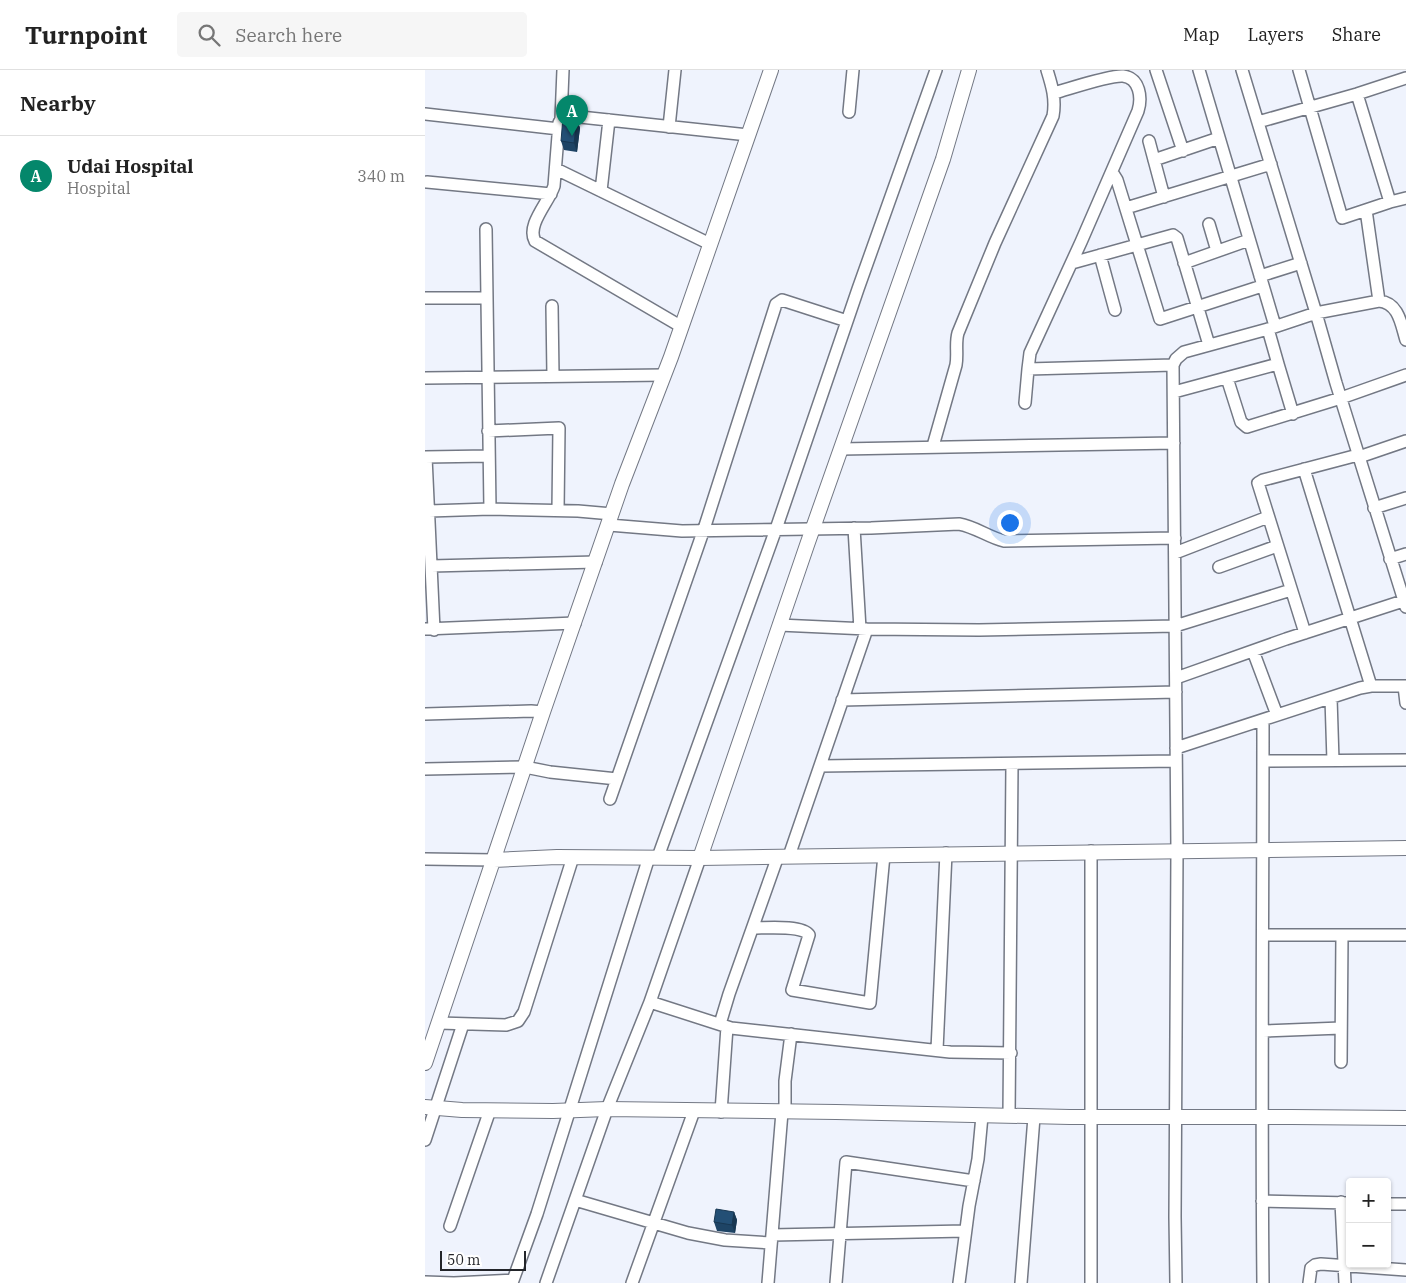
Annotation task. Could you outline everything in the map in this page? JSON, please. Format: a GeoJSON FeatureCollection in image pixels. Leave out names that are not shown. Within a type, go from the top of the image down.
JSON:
{"type":"FeatureCollection","features":[{"type":"Feature","properties":{"kind":"street"},"geometry":{"type":"LineString","coordinates":[[563,70],[556,169],[551,194],[533,226],[532,236],[535,241],[681,327]]}},
{"type":"Feature","properties":{"kind":"street"},"geometry":{"type":"LineString","coordinates":[[669,127],[675,70]]}},
{"type":"Feature","properties":{"kind":"street"},"geometry":{"type":"LineString","coordinates":[[425,1063],[543,712],[665,375],[771,70]]}},
{"type":"Feature","properties":{"kind":"street"},"geometry":{"type":"LineString","coordinates":[[849,112],[853,70]]}},
{"type":"Feature","properties":{"kind":"street"},"geometry":{"type":"LineString","coordinates":[[425,1282],[513,1282],[537,1214],[569,1110],[653,857],[776,529],[935,70]]}},
{"type":"Feature","properties":{"kind":"street"},"geometry":{"type":"LineString","coordinates":[[546,1283],[607,1109],[650,1002],[812,529],[943,159],[969,70]]}},
{"type":"Feature","properties":{"kind":"street"},"geometry":{"type":"LineString","coordinates":[[933,446],[956,365],[958,355],[956,339],[958,332],[995,243],[1053,116],[1055,106],[1054,93],[1047,70]]}},
{"type":"Feature","properties":{"kind":"street"},"geometry":{"type":"LineString","coordinates":[[1156,70],[1183,151]]}},
{"type":"Feature","properties":{"kind":"street"},"geometry":{"type":"LineString","coordinates":[[1199,70],[1261,281],[1272,327],[1278,364],[1293,414]]}},
{"type":"Feature","properties":{"kind":"street"},"geometry":{"type":"LineString","coordinates":[[1175,678],[1351,618],[1405,606],[1242,70]]}},
{"type":"Feature","properties":{"kind":"street"},"geometry":{"type":"LineString","coordinates":[[1299,70],[1342,218],[1406,198]]}},
{"type":"Feature","properties":{"kind":"street"},"geometry":{"type":"LineString","coordinates":[[1025,403],[1030,353],[1072,263],[1141,101],[1137,86],[1132,79],[1123,76],[1054,93]]}},
{"type":"Feature","properties":{"kind":"street"},"geometry":{"type":"LineString","coordinates":[[1258,122],[1405,80]]}},
{"type":"Feature","properties":{"kind":"street"},"geometry":{"type":"LineString","coordinates":[[1357,94],[1390,202]]}},
{"type":"Feature","properties":{"kind":"street"},"geometry":{"type":"LineString","coordinates":[[425,114],[560,124],[571,116],[748,135]]}},
{"type":"Feature","properties":{"kind":"street"},"geometry":{"type":"LineString","coordinates":[[601,191],[609,120]]}},
{"type":"Feature","properties":{"kind":"street"},"geometry":{"type":"LineString","coordinates":[[1154,160],[1219,138]]}},
{"type":"Feature","properties":{"kind":"street"},"geometry":{"type":"LineString","coordinates":[[1149,141],[1165,196]]}},
{"type":"Feature","properties":{"kind":"street"},"geometry":{"type":"LineString","coordinates":[[1125,208],[1271,164]]}},
{"type":"Feature","properties":{"kind":"street"},"geometry":{"type":"LineString","coordinates":[[556,169],[710,244]]}},
{"type":"Feature","properties":{"kind":"street"},"geometry":{"type":"LineString","coordinates":[[1112,172],[1117,180],[1160,319],[1197,307],[1301,263]]}},
{"type":"Feature","properties":{"kind":"street"},"geometry":{"type":"LineString","coordinates":[[427,182],[551,194]]}},
{"type":"Feature","properties":{"kind":"street"},"geometry":{"type":"LineString","coordinates":[[1366,210],[1379,301]]}},
{"type":"Feature","properties":{"kind":"street"},"geometry":{"type":"LineString","coordinates":[[1209,224],[1217,251]]}},
{"type":"Feature","properties":{"kind":"street"},"geometry":{"type":"LineString","coordinates":[[486,229],[490,509]]}},
{"type":"Feature","properties":{"kind":"street"},"geometry":{"type":"LineString","coordinates":[[1072,263],[1173,235],[1177,238],[1209,345]]}},
{"type":"Feature","properties":{"kind":"street"},"geometry":{"type":"LineString","coordinates":[[1184,263],[1249,240]]}},
{"type":"Feature","properties":{"kind":"street"},"geometry":{"type":"LineString","coordinates":[[1100,255],[1115,310]]}},
{"type":"Feature","properties":{"kind":"street"},"geometry":{"type":"LineString","coordinates":[[425,298],[486,298]]}},
{"type":"Feature","properties":{"kind":"street"},"geometry":{"type":"LineString","coordinates":[[610,799],[704,529],[775,304],[782,300],[847,321]]}},
{"type":"Feature","properties":{"kind":"street"},"geometry":{"type":"LineString","coordinates":[[1176,1283],[1177,850],[1173,365],[1176,359],[1184,352],[1316,313],[1379,301],[1393,306],[1406,340]]}},
{"type":"Feature","properties":{"kind":"street"},"geometry":{"type":"LineString","coordinates":[[552,306],[553,376]]}},
{"type":"Feature","properties":{"kind":"street"},"geometry":{"type":"LineString","coordinates":[[1174,392],[1278,364]]}},
{"type":"Feature","properties":{"kind":"street"},"geometry":{"type":"LineString","coordinates":[[1028,369],[1173,365]]}},
{"type":"Feature","properties":{"kind":"street"},"geometry":{"type":"LineString","coordinates":[[425,378],[665,375]]}},
{"type":"Feature","properties":{"kind":"street"},"geometry":{"type":"LineString","coordinates":[[1227,378],[1241,422],[1244,426],[1252,427],[1406,375]]}},
{"type":"Feature","properties":{"kind":"street"},"geometry":{"type":"LineString","coordinates":[[488,431],[559,428],[558,510]]}},
{"type":"Feature","properties":{"kind":"street"},"geometry":{"type":"LineString","coordinates":[[1305,633],[1258,483],[1263,480],[1358,456],[1406,441]]}},
{"type":"Feature","properties":{"kind":"street"},"geometry":{"type":"LineString","coordinates":[[841,448],[1175,443]]}},
{"type":"Feature","properties":{"kind":"street"},"geometry":{"type":"LineString","coordinates":[[489,456],[426,457],[431,566],[430,629],[575,623]]}},
{"type":"Feature","properties":{"kind":"street"},"geometry":{"type":"LineString","coordinates":[[1304,469],[1371,686]]}},
{"type":"Feature","properties":{"kind":"street"},"geometry":{"type":"LineString","coordinates":[[1375,508],[1406,498]]}},
{"type":"Feature","properties":{"kind":"street"},"geometry":{"type":"LineString","coordinates":[[429,511],[490,509],[558,510],[682,531],[959,524],[970,526],[990,537],[1004,541],[1175,538]]}},
{"type":"Feature","properties":{"kind":"street"},"geometry":{"type":"LineString","coordinates":[[1175,552],[1268,517]]}},
{"type":"Feature","properties":{"kind":"street"},"geometry":{"type":"LineString","coordinates":[[721,1112],[723,1025],[729,994],[820,766],[864,629],[854,528]]}},
{"type":"Feature","properties":{"kind":"street"},"geometry":{"type":"LineString","coordinates":[[1219,567],[1277,546]]}},
{"type":"Feature","properties":{"kind":"street"},"geometry":{"type":"LineString","coordinates":[[1390,559],[1406,554]]}},
{"type":"Feature","properties":{"kind":"street"},"geometry":{"type":"LineString","coordinates":[[431,566],[596,562]]}},
{"type":"Feature","properties":{"kind":"street"},"geometry":{"type":"LineString","coordinates":[[779,625],[864,629],[979,630],[1175,626],[1291,590]]}},
{"type":"Feature","properties":{"kind":"street"},"geometry":{"type":"LineString","coordinates":[[1253,651],[1277,715]]}},
{"type":"Feature","properties":{"kind":"street"},"geometry":{"type":"LineString","coordinates":[[1176,748],[1371,686],[1405,686],[1406,703]]}},
{"type":"Feature","properties":{"kind":"street"},"geometry":{"type":"LineString","coordinates":[[842,700],[1176,692]]}},
{"type":"Feature","properties":{"kind":"street"},"geometry":{"type":"LineString","coordinates":[[1331,698],[1333,761]]}},
{"type":"Feature","properties":{"kind":"street"},"geometry":{"type":"LineString","coordinates":[[425,714],[543,712]]}},
{"type":"Feature","properties":{"kind":"street"},"geometry":{"type":"LineString","coordinates":[[1263,720],[1263,1031],[1261,1117],[1263,1283]]}},
{"type":"Feature","properties":{"kind":"street"},"geometry":{"type":"LineString","coordinates":[[1263,761],[1406,760]]}},
{"type":"Feature","properties":{"kind":"street"},"geometry":{"type":"LineString","coordinates":[[820,766],[1176,761]]}},
{"type":"Feature","properties":{"kind":"street"},"geometry":{"type":"LineString","coordinates":[[1009,1116],[1012,764]]}},
{"type":"Feature","properties":{"kind":"street"},"geometry":{"type":"LineString","coordinates":[[425,769],[525,767],[617,779]]}},
{"type":"Feature","properties":{"kind":"street"},"geometry":{"type":"LineString","coordinates":[[425,859],[700,858],[1012,852],[1406,848]]}},
{"type":"Feature","properties":{"kind":"street"},"geometry":{"type":"LineString","coordinates":[[1091,851],[1091,1283]]}},
{"type":"Feature","properties":{"kind":"street"},"geometry":{"type":"LineString","coordinates":[[937,1050],[946,854]]}},
{"type":"Feature","properties":{"kind":"street"},"geometry":{"type":"LineString","coordinates":[[754,928],[799,929],[807,932],[809,935],[792,990],[870,1003],[884,855]]}},
{"type":"Feature","properties":{"kind":"street"},"geometry":{"type":"LineString","coordinates":[[439,1023],[506,1025],[518,1021],[524,1012],[573,857]]}},
{"type":"Feature","properties":{"kind":"street"},"geometry":{"type":"LineString","coordinates":[[1263,935],[1406,935]]}},
{"type":"Feature","properties":{"kind":"street"},"geometry":{"type":"LineString","coordinates":[[1341,1062],[1342,935]]}},
{"type":"Feature","properties":{"kind":"street"},"geometry":{"type":"LineString","coordinates":[[650,1002],[723,1025],[937,1050],[1011,1053]]}},
{"type":"Feature","properties":{"kind":"street"},"geometry":{"type":"LineString","coordinates":[[425,1140],[431,1108],[463,1024]]}},
{"type":"Feature","properties":{"kind":"street"},"geometry":{"type":"LineString","coordinates":[[1263,1031],[1341,1028]]}},
{"type":"Feature","properties":{"kind":"street"},"geometry":{"type":"LineString","coordinates":[[768,1283],[784,1112],[785,1081],[791,1034]]}},
{"type":"Feature","properties":{"kind":"street"},"geometry":{"type":"LineString","coordinates":[[431,1108],[553,1111],[607,1109],[982,1116],[1406,1118]]}},
{"type":"Feature","properties":{"kind":"street"},"geometry":{"type":"LineString","coordinates":[[450,1226],[490,1110]]}},
{"type":"Feature","properties":{"kind":"street"},"geometry":{"type":"LineString","coordinates":[[632,1283],[694,1112]]}},
{"type":"Feature","properties":{"kind":"street"},"geometry":{"type":"LineString","coordinates":[[959,1283],[965,1231],[978,1159],[982,1116]]}},
{"type":"Feature","properties":{"kind":"street"},"geometry":{"type":"LineString","coordinates":[[1021,1283],[1034,1116]]}},
{"type":"Feature","properties":{"kind":"street"},"geometry":{"type":"LineString","coordinates":[[836,1283],[846,1162],[974,1181]]}},
{"type":"Feature","properties":{"kind":"street"},"geometry":{"type":"LineString","coordinates":[[575,1200],[654,1224],[725,1240],[840,1234],[965,1231]]}},
{"type":"Feature","properties":{"kind":"street"},"geometry":{"type":"LineString","coordinates":[[1262,1201],[1345,1202],[1345,1283]]}},
{"type":"Feature","properties":{"kind":"street"},"geometry":{"type":"LineString","coordinates":[[1391,1204],[1406,1204]]}},
{"type":"Feature","properties":{"kind":"street"},"geometry":{"type":"LineString","coordinates":[[1309,1283],[1309,1273],[1315,1265],[1406,1270]]}},
{"type":"Feature","properties":{"kind":"building"},"geometry":{"type":"Polygon","coordinates":[[[563,117],[577,120],[574,143],[561,141],[563,117]]]}},
{"type":"Feature","properties":{"kind":"building"},"geometry":{"type":"Polygon","coordinates":[[[716,1209],[734,1212],[732,1225],[714,1222],[716,1209]]]}},
{"type":"Feature","properties":{"kind":"place","name":"Udai Hospital"},"geometry":{"type":"Point","coordinates":[572,136]}}]}
